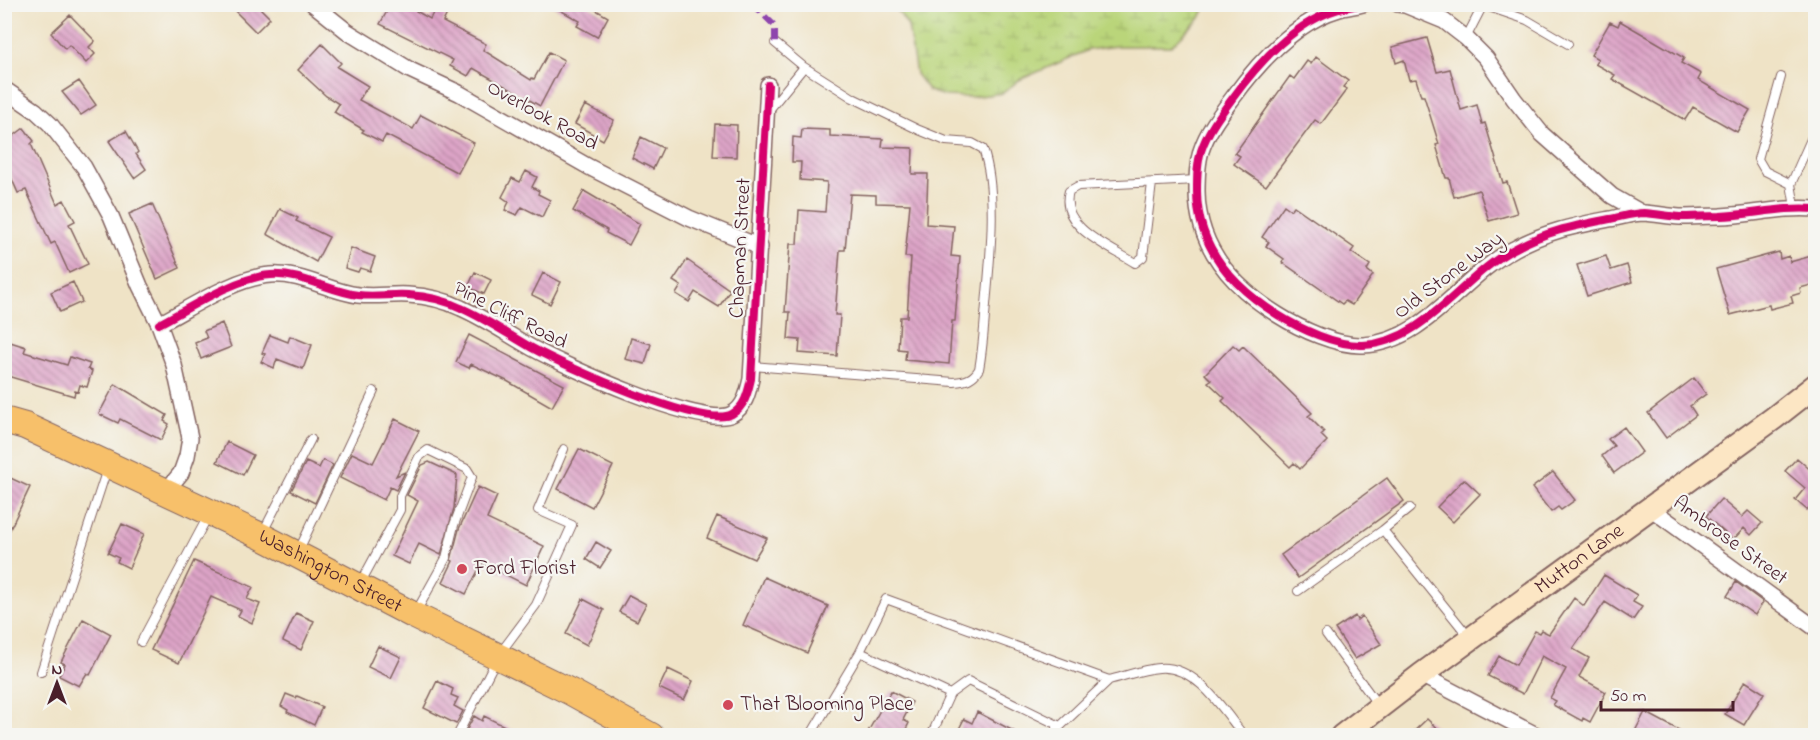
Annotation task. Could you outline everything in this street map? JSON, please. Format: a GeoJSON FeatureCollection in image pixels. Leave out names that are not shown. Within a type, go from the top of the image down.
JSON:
{"type":"FeatureCollection","features":[{"type":"Feature","properties":{"kind":"main road","name":"Washington Street"},"geometry":{"type":"LineString","coordinates":[[4,420],[25,426],[261,536],[651,735]]}},
{"type":"Feature","properties":{"kind":"street","name":"Overlook Road"},"geometry":{"type":"LineString","coordinates":[[313,4],[348,32],[410,70],[459,93],[589,167],[689,218],[759,247]]}},
{"type":"Feature","properties":{"kind":"street","name":"Old Stone Way"},"geometry":{"type":"LineString","coordinates":[[1364,4],[1337,10],[1303,26],[1277,47],[1246,80],[1216,121],[1201,149],[1197,180],[1199,216],[1206,240],[1219,263],[1236,283],[1264,306],[1297,327],[1326,338],[1361,345],[1384,342],[1404,333],[1427,318],[1484,268],[1510,250],[1536,237],[1563,228],[1642,213],[1678,217],[1723,216],[1795,207],[1815,209]]}},
{"type":"Feature","properties":{"kind":"street","name":"Old Stone Way"},"geometry":{"type":"LineString","coordinates":[[1398,4],[1415,8],[1444,21],[1466,38],[1486,58],[1542,134],[1612,196],[1642,213]]}},
{"type":"Feature","properties":{"kind":"street","name":"Chapman Street"},"geometry":{"type":"LineString","coordinates":[[739,409],[748,393],[752,366],[768,85]]}},
{"type":"Feature","properties":{"kind":"street"},"geometry":{"type":"LineString","coordinates":[[4,89],[36,111],[50,124],[84,166],[111,216],[140,286],[159,324],[174,365],[190,438],[188,456],[181,473],[166,491]]}},
{"type":"Feature","properties":{"kind":"street","name":"Pine Cliff Road"},"geometry":{"type":"LineString","coordinates":[[159,324],[250,278],[270,274],[292,274],[333,289],[359,295],[410,295],[437,299],[461,308],[565,365],[653,400],[713,417],[731,415],[739,409]]}},
{"type":"Feature","properties":{"kind":"street","name":"Mutton Lane"},"geometry":{"type":"LineString","coordinates":[[1342,735],[1420,675],[1774,418],[1815,385]]}},
{"type":"Feature","properties":{"kind":"street","name":"Ambrose Street"},"geometry":{"type":"LineString","coordinates":[[1650,508],[1815,628]]}},
{"type":"Feature","properties":{"kind":"street"},"geometry":{"type":"LineString","coordinates":[[1420,675],[1538,735]]}},
{"type":"Feature","properties":{"kind":"lane"},"geometry":{"type":"LineString","coordinates":[[1466,38],[1483,5],[1527,20],[1568,44]]}},
{"type":"Feature","properties":{"kind":"lane"},"geometry":{"type":"LineString","coordinates":[[752,366],[965,381],[975,376],[981,360],[990,255],[992,221],[987,161],[983,149],[972,142],[946,141],[853,98],[804,67],[775,43]]}},
{"type":"Feature","properties":{"kind":"lane"},"geometry":{"type":"LineString","coordinates":[[766,113],[804,67]]}},
{"type":"Feature","properties":{"kind":"lane"},"geometry":{"type":"LineString","coordinates":[[1781,77],[1758,159],[1765,171],[1791,184]]}},
{"type":"Feature","properties":{"kind":"lane"},"geometry":{"type":"LineString","coordinates":[[1795,207],[1791,184],[1815,128]]}},
{"type":"Feature","properties":{"kind":"lane"},"geometry":{"type":"LineString","coordinates":[[1152,183],[1143,257],[1135,263],[1082,230],[1071,215],[1066,202],[1069,191],[1078,186],[1197,180]]}},
{"type":"Feature","properties":{"kind":"lane"},"geometry":{"type":"LineString","coordinates":[[297,554],[374,391]]}},
{"type":"Feature","properties":{"kind":"lane"},"geometry":{"type":"LineString","coordinates":[[261,536],[311,439]]}},
{"type":"Feature","properties":{"kind":"lane"},"geometry":{"type":"LineString","coordinates":[[457,735],[498,656],[536,605],[572,525],[538,510],[564,448]]}},
{"type":"Feature","properties":{"kind":"lane"},"geometry":{"type":"LineString","coordinates":[[359,586],[400,510],[400,496],[419,457],[428,450],[467,469],[472,477],[454,525],[446,558],[415,616]]}},
{"type":"Feature","properties":{"kind":"lane"},"geometry":{"type":"LineString","coordinates":[[41,672],[108,465]]}},
{"type":"Feature","properties":{"kind":"lane"},"geometry":{"type":"LineString","coordinates":[[1298,591],[1410,508]]}},
{"type":"Feature","properties":{"kind":"lane"},"geometry":{"type":"LineString","coordinates":[[141,642],[210,512]]}},
{"type":"Feature","properties":{"kind":"lane"},"geometry":{"type":"LineString","coordinates":[[1383,530],[1470,639]]}},
{"type":"Feature","properties":{"kind":"lane"},"geometry":{"type":"LineString","coordinates":[[810,735],[860,652],[886,599],[1109,680]]}},
{"type":"Feature","properties":{"kind":"lane"},"geometry":{"type":"LineString","coordinates":[[1326,634],[1379,707]]}},
{"type":"Feature","properties":{"kind":"lane"},"geometry":{"type":"LineString","coordinates":[[860,652],[950,694]]}},
{"type":"Feature","properties":{"kind":"lane"},"geometry":{"type":"LineString","coordinates":[[1050,735],[1109,680],[1159,668],[1176,670],[1193,678],[1244,735]]}},
{"type":"Feature","properties":{"kind":"lane"},"geometry":{"type":"LineString","coordinates":[[931,735],[950,694],[968,681],[1060,726]]}},
{"type":"Feature","properties":{"kind":"green space"},"geometry":{"type":"Polygon","coordinates":[[[894,5],[1206,5],[1200,18],[1171,46],[1116,46],[1088,50],[1019,80],[1003,93],[971,97],[945,96],[929,91],[916,74],[908,26],[894,5]]]}},
{"type":"Feature","properties":{"kind":"building"},"geometry":{"type":"Polygon","coordinates":[[[244,4],[256,4],[270,18],[256,32],[236,12],[244,4]]]}},
{"type":"Feature","properties":{"kind":"building"},"geometry":{"type":"Polygon","coordinates":[[[391,4],[404,4],[430,19],[435,9],[447,14],[443,22],[486,44],[483,50],[531,80],[534,79],[549,52],[564,60],[540,106],[473,68],[468,76],[450,66],[453,60],[380,24],[391,4]]]}},
{"type":"Feature","properties":{"kind":"building"},"geometry":{"type":"Polygon","coordinates":[[[549,4],[586,4],[608,17],[597,37],[577,26],[580,21],[549,4]]]}},
{"type":"Feature","properties":{"kind":"building"},"geometry":{"type":"Polygon","coordinates":[[[70,15],[95,41],[89,47],[95,54],[86,63],[69,45],[65,49],[51,33],[70,15]]]}},
{"type":"Feature","properties":{"kind":"building"},"geometry":{"type":"Polygon","coordinates":[[[1620,21],[1684,58],[1681,63],[1701,74],[1698,80],[1750,110],[1737,132],[1693,107],[1685,120],[1612,79],[1615,75],[1595,64],[1598,59],[1591,55],[1610,22],[1618,26],[1620,21]]]}},
{"type":"Feature","properties":{"kind":"building"},"geometry":{"type":"Polygon","coordinates":[[[1427,38],[1437,72],[1450,69],[1461,110],[1477,105],[1482,124],[1485,123],[1503,183],[1507,182],[1517,213],[1489,221],[1479,190],[1454,197],[1436,145],[1439,144],[1424,96],[1421,96],[1416,79],[1409,80],[1404,60],[1396,63],[1392,47],[1427,38]]]}},
{"type":"Feature","properties":{"kind":"building"},"geometry":{"type":"Polygon","coordinates":[[[322,44],[341,63],[337,67],[368,86],[359,100],[413,129],[421,115],[474,143],[458,173],[386,135],[382,142],[362,132],[364,130],[334,112],[339,104],[326,96],[298,70],[322,44]]]}},
{"type":"Feature","properties":{"kind":"building"},"geometry":{"type":"Polygon","coordinates":[[[1316,57],[1348,81],[1343,87],[1347,89],[1321,124],[1315,120],[1266,186],[1234,164],[1240,156],[1235,153],[1290,76],[1294,79],[1307,61],[1311,64],[1316,57]]]}},
{"type":"Feature","properties":{"kind":"building"},"geometry":{"type":"Polygon","coordinates":[[[79,81],[96,105],[81,115],[62,92],[79,81]]]}},
{"type":"Feature","properties":{"kind":"building"},"geometry":{"type":"Polygon","coordinates":[[[585,105],[614,120],[603,140],[575,124],[585,105]]]}},
{"type":"Feature","properties":{"kind":"building"},"geometry":{"type":"Polygon","coordinates":[[[715,124],[737,125],[736,157],[713,156],[715,124]]]}},
{"type":"Feature","properties":{"kind":"building"},"geometry":{"type":"Polygon","coordinates":[[[24,128],[34,141],[31,144],[57,204],[64,200],[75,221],[69,224],[88,264],[69,273],[55,242],[51,244],[26,190],[18,193],[4,161],[4,143],[24,128]]]}},
{"type":"Feature","properties":{"kind":"building"},"geometry":{"type":"Polygon","coordinates":[[[802,129],[830,130],[830,136],[883,139],[882,147],[913,148],[912,174],[928,174],[926,224],[954,226],[951,256],[960,257],[949,364],[905,360],[906,350],[898,349],[900,317],[907,317],[911,257],[905,257],[910,204],[876,203],[876,195],[850,194],[845,250],[840,250],[835,315],[840,315],[837,356],[799,353],[800,340],[788,339],[790,312],[785,312],[790,244],[797,244],[799,210],[825,212],[827,182],[800,180],[801,162],[792,162],[793,137],[801,138],[802,129]]]}},
{"type":"Feature","properties":{"kind":"building"},"geometry":{"type":"Polygon","coordinates":[[[126,131],[138,152],[136,154],[146,169],[134,178],[109,141],[126,131]]]}},
{"type":"Feature","properties":{"kind":"building"},"geometry":{"type":"Polygon","coordinates":[[[641,137],[663,148],[653,169],[632,158],[641,137]]]}},
{"type":"Feature","properties":{"kind":"building"},"geometry":{"type":"Polygon","coordinates":[[[526,171],[537,177],[532,187],[539,191],[538,194],[550,200],[542,217],[522,207],[517,215],[505,210],[509,202],[502,197],[512,178],[520,182],[526,171]]]}},
{"type":"Feature","properties":{"kind":"building"},"geometry":{"type":"Polygon","coordinates":[[[584,191],[640,224],[629,245],[573,211],[584,191]]]}},
{"type":"Feature","properties":{"kind":"building"},"geometry":{"type":"Polygon","coordinates":[[[152,204],[180,268],[157,279],[129,214],[152,204]]]}},
{"type":"Feature","properties":{"kind":"building"},"geometry":{"type":"Polygon","coordinates":[[[1284,205],[1291,210],[1294,206],[1354,248],[1351,252],[1370,265],[1367,270],[1373,275],[1352,305],[1345,301],[1342,304],[1282,262],[1284,259],[1266,246],[1269,242],[1262,237],[1284,205]]]}},
{"type":"Feature","properties":{"kind":"building"},"geometry":{"type":"Polygon","coordinates":[[[280,209],[298,218],[296,221],[329,237],[316,262],[267,234],[280,209]]]}},
{"type":"Feature","properties":{"kind":"building"},"geometry":{"type":"Polygon","coordinates":[[[351,248],[375,257],[370,271],[360,268],[358,272],[345,268],[351,248]]]}},
{"type":"Feature","properties":{"kind":"building"},"geometry":{"type":"Polygon","coordinates":[[[1779,252],[1780,259],[1789,256],[1790,262],[1815,255],[1815,284],[1800,288],[1801,293],[1791,296],[1793,303],[1770,309],[1769,305],[1730,315],[1716,269],[1779,252]]]}},
{"type":"Feature","properties":{"kind":"building"},"geometry":{"type":"Polygon","coordinates":[[[1606,256],[1611,270],[1627,265],[1632,282],[1587,296],[1577,265],[1606,256]]]}},
{"type":"Feature","properties":{"kind":"building"},"geometry":{"type":"Polygon","coordinates":[[[687,260],[730,290],[719,307],[695,292],[689,302],[676,294],[681,286],[673,281],[687,260]]]}},
{"type":"Feature","properties":{"kind":"building"},"geometry":{"type":"Polygon","coordinates":[[[475,272],[491,280],[484,294],[468,287],[475,272]]]}},
{"type":"Feature","properties":{"kind":"building"},"geometry":{"type":"Polygon","coordinates":[[[543,273],[561,282],[550,304],[532,295],[543,273]]]}},
{"type":"Feature","properties":{"kind":"building"},"geometry":{"type":"Polygon","coordinates":[[[73,282],[82,302],[60,312],[51,292],[73,282]]]}},
{"type":"Feature","properties":{"kind":"building"},"geometry":{"type":"Polygon","coordinates":[[[222,323],[231,347],[201,359],[195,343],[207,338],[204,331],[222,323]]]}},
{"type":"Feature","properties":{"kind":"building"},"geometry":{"type":"Polygon","coordinates":[[[270,335],[288,342],[290,336],[312,345],[303,369],[277,359],[274,368],[261,362],[265,354],[262,353],[270,335]]]}},
{"type":"Feature","properties":{"kind":"building"},"geometry":{"type":"Polygon","coordinates":[[[469,335],[564,385],[552,407],[507,381],[471,364],[469,368],[456,362],[469,335]]]}},
{"type":"Feature","properties":{"kind":"building"},"geometry":{"type":"Polygon","coordinates":[[[631,338],[651,344],[645,364],[625,359],[631,338]]]}},
{"type":"Feature","properties":{"kind":"building"},"geometry":{"type":"Polygon","coordinates":[[[4,340],[26,347],[24,352],[67,365],[70,357],[90,364],[88,369],[92,371],[87,387],[80,385],[74,396],[4,375],[4,340]]]}},
{"type":"Feature","properties":{"kind":"building"},"geometry":{"type":"Polygon","coordinates":[[[1233,345],[1239,350],[1243,346],[1312,413],[1308,416],[1324,432],[1321,435],[1327,441],[1300,469],[1294,463],[1290,467],[1222,401],[1225,398],[1208,382],[1211,380],[1205,374],[1233,345]]]}},
{"type":"Feature","properties":{"kind":"building"},"geometry":{"type":"Polygon","coordinates":[[[1694,378],[1706,394],[1690,406],[1696,415],[1666,438],[1648,413],[1694,378]]]}},
{"type":"Feature","properties":{"kind":"building"},"geometry":{"type":"Polygon","coordinates":[[[115,384],[167,415],[164,421],[169,424],[161,440],[120,419],[118,423],[99,414],[115,384]]]}},
{"type":"Feature","properties":{"kind":"building"},"geometry":{"type":"Polygon","coordinates":[[[395,419],[419,431],[396,476],[405,472],[396,490],[390,487],[384,500],[340,478],[352,453],[373,463],[395,419]]]}},
{"type":"Feature","properties":{"kind":"building"},"geometry":{"type":"Polygon","coordinates":[[[1624,427],[1642,452],[1614,473],[1602,456],[1614,446],[1608,439],[1624,427]]]}},
{"type":"Feature","properties":{"kind":"building"},"geometry":{"type":"Polygon","coordinates":[[[227,442],[253,455],[243,475],[217,462],[227,442]]]}},
{"type":"Feature","properties":{"kind":"building"},"geometry":{"type":"Polygon","coordinates":[[[579,449],[613,466],[592,507],[558,489],[579,449]]]}},
{"type":"Feature","properties":{"kind":"building"},"geometry":{"type":"Polygon","coordinates":[[[1797,458],[1815,474],[1815,500],[1807,510],[1795,500],[1805,488],[1785,471],[1797,458]]]}},
{"type":"Feature","properties":{"kind":"building"},"geometry":{"type":"Polygon","coordinates":[[[323,460],[333,465],[315,503],[291,491],[306,462],[319,468],[323,460]]]}},
{"type":"Feature","properties":{"kind":"building"},"geometry":{"type":"Polygon","coordinates":[[[429,462],[457,475],[454,508],[441,555],[419,544],[409,564],[392,556],[418,501],[407,495],[422,465],[429,462]]]}},
{"type":"Feature","properties":{"kind":"building"},"geometry":{"type":"Polygon","coordinates":[[[1553,472],[1575,500],[1561,510],[1558,507],[1551,512],[1532,488],[1553,472]]]}},
{"type":"Feature","properties":{"kind":"building"},"geometry":{"type":"Polygon","coordinates":[[[4,475],[30,487],[4,542],[4,475]]]}},
{"type":"Feature","properties":{"kind":"building"},"geometry":{"type":"Polygon","coordinates":[[[1387,478],[1404,501],[1298,578],[1281,555],[1387,478]]]}},
{"type":"Feature","properties":{"kind":"building"},"geometry":{"type":"Polygon","coordinates":[[[1464,479],[1480,494],[1453,522],[1437,507],[1464,479]]]}},
{"type":"Feature","properties":{"kind":"building"},"geometry":{"type":"Polygon","coordinates":[[[478,487],[497,496],[487,519],[544,546],[526,585],[482,563],[466,594],[443,582],[453,561],[451,560],[459,529],[478,487]]]}},
{"type":"Feature","properties":{"kind":"building"},"geometry":{"type":"Polygon","coordinates":[[[1721,499],[1742,517],[1748,511],[1762,523],[1751,535],[1744,528],[1733,540],[1706,516],[1721,499]]]}},
{"type":"Feature","properties":{"kind":"building"},"geometry":{"type":"Polygon","coordinates":[[[717,516],[767,538],[754,559],[707,538],[717,516]]]}},
{"type":"Feature","properties":{"kind":"building"},"geometry":{"type":"Polygon","coordinates":[[[122,524],[144,534],[129,568],[117,562],[119,558],[108,553],[122,524]]]}},
{"type":"Feature","properties":{"kind":"building"},"geometry":{"type":"Polygon","coordinates":[[[596,542],[611,551],[600,568],[586,559],[596,542]]]}},
{"type":"Feature","properties":{"kind":"building"},"geometry":{"type":"Polygon","coordinates":[[[194,561],[253,587],[247,599],[260,604],[252,623],[238,616],[241,610],[211,597],[179,663],[151,650],[194,561]]]}},
{"type":"Feature","properties":{"kind":"building"},"geometry":{"type":"Polygon","coordinates":[[[1604,575],[1637,595],[1633,602],[1642,607],[1633,620],[1605,602],[1573,649],[1589,658],[1579,677],[1606,692],[1590,722],[1583,718],[1582,721],[1553,705],[1556,701],[1550,698],[1566,669],[1542,656],[1523,694],[1488,676],[1499,656],[1516,665],[1535,631],[1539,633],[1541,630],[1549,634],[1574,598],[1584,606],[1604,575]]]}},
{"type":"Feature","properties":{"kind":"building"},"geometry":{"type":"Polygon","coordinates":[[[764,577],[828,606],[807,653],[743,625],[764,577]]]}},
{"type":"Feature","properties":{"kind":"building"},"geometry":{"type":"Polygon","coordinates":[[[1736,582],[1763,602],[1755,615],[1727,596],[1736,582]]]}},
{"type":"Feature","properties":{"kind":"building"},"geometry":{"type":"Polygon","coordinates":[[[629,595],[646,604],[637,621],[619,612],[629,595]]]}},
{"type":"Feature","properties":{"kind":"building"},"geometry":{"type":"Polygon","coordinates":[[[583,599],[604,610],[587,645],[566,634],[583,599]]]}},
{"type":"Feature","properties":{"kind":"building"},"geometry":{"type":"Polygon","coordinates":[[[296,613],[314,621],[301,650],[283,641],[296,613]]]}},
{"type":"Feature","properties":{"kind":"building"},"geometry":{"type":"Polygon","coordinates":[[[1355,616],[1357,620],[1362,616],[1381,644],[1355,659],[1335,629],[1355,616]]]}},
{"type":"Feature","properties":{"kind":"building"},"geometry":{"type":"Polygon","coordinates":[[[83,619],[111,634],[90,675],[87,673],[79,686],[59,676],[65,664],[61,662],[83,619]]]}},
{"type":"Feature","properties":{"kind":"building"},"geometry":{"type":"Polygon","coordinates":[[[378,646],[401,657],[391,678],[368,667],[378,646]]]}},
{"type":"Feature","properties":{"kind":"building"},"geometry":{"type":"Polygon","coordinates":[[[668,669],[693,681],[684,700],[659,688],[668,669]]]}},
{"type":"Feature","properties":{"kind":"building"},"geometry":{"type":"Polygon","coordinates":[[[437,681],[453,689],[451,695],[458,698],[454,706],[463,711],[456,724],[424,708],[437,681]]]}},
{"type":"Feature","properties":{"kind":"building"},"geometry":{"type":"Polygon","coordinates":[[[1745,681],[1764,693],[1744,725],[1725,714],[1745,681]]]}},
{"type":"Feature","properties":{"kind":"building"},"geometry":{"type":"Polygon","coordinates":[[[891,691],[912,702],[903,720],[909,723],[903,735],[866,735],[891,691]]]}},
{"type":"Feature","properties":{"kind":"building"},"geometry":{"type":"Polygon","coordinates":[[[286,694],[296,698],[297,696],[322,707],[314,725],[287,712],[288,710],[281,706],[286,694]]]}},
{"type":"Feature","properties":{"kind":"building"},"geometry":{"type":"Polygon","coordinates":[[[977,712],[1021,735],[956,735],[964,719],[972,723],[977,712]]]}},
{"type":"Feature","properties":{"kind":"building"},"geometry":{"type":"Polygon","coordinates":[[[1645,712],[1688,735],[1633,735],[1645,712]]]}},
{"type":"Feature","properties":{"kind":"building"},"geometry":{"type":"Polygon","coordinates":[[[474,716],[482,721],[484,716],[523,735],[464,735],[474,716]]]}},
{"type":"Feature","properties":{"kind":"building"},"geometry":{"type":"Polygon","coordinates":[[[1427,719],[1444,735],[1410,735],[1427,719]]]}},
{"type":"Feature","properties":{"kind":"marked path"},"geometry":{"type":"LineString","coordinates":[[752,4],[775,26],[775,43]]}},
{"type":"Feature","properties":{"kind":"cycle path"},"geometry":{"type":"LineString","coordinates":[[1363,4],[1323,15],[1307,23],[1278,45],[1242,85],[1218,117],[1207,137],[1199,161],[1197,191],[1203,230],[1221,264],[1246,292],[1287,320],[1308,331],[1330,340],[1353,345],[1385,341],[1406,333],[1443,306],[1495,261],[1537,238],[1572,227],[1640,213],[1690,217],[1816,209]]}},
{"type":"Feature","properties":{"kind":"cycle path"},"geometry":{"type":"LineString","coordinates":[[159,324],[228,287],[257,277],[271,275],[304,279],[358,295],[422,296],[455,305],[548,356],[633,393],[693,413],[717,416],[732,414],[743,403],[751,379],[768,85]]}},
{"type":"Feature","properties":{"kind":"place","name":"Ford Florist"},"geometry":{"type":"Point","coordinates":[462,569]}},
{"type":"Feature","properties":{"kind":"place","name":"That Blooming Place"},"geometry":{"type":"Point","coordinates":[728,705]}}]}
